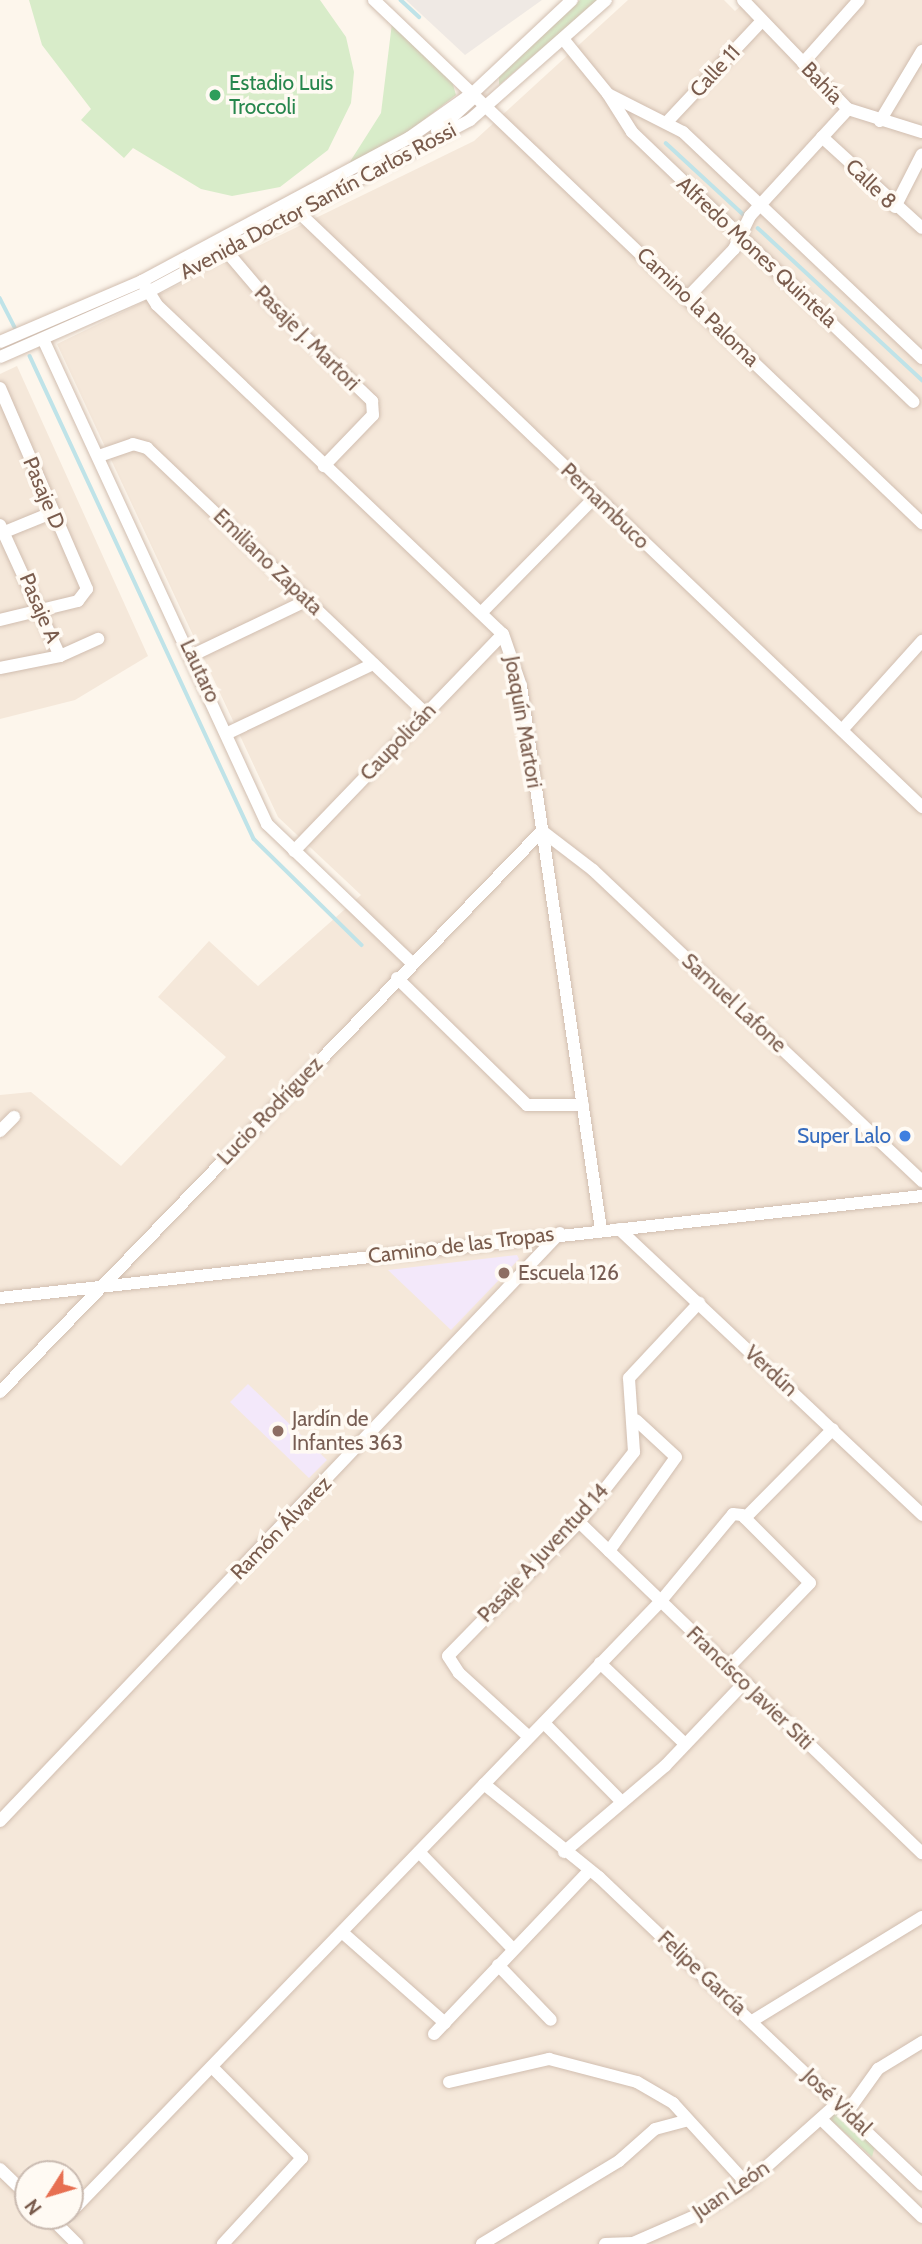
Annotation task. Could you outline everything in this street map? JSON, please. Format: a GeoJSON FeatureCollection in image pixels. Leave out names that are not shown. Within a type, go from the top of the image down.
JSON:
{"type":"FeatureCollection","features":[{"type":"Feature","properties":{"kind":"street"},"geometry":{"type":"LineString","coordinates":[[374,0],[474,92],[468,105],[425,146]]}},
{"type":"Feature","properties":{"kind":"street","name":"Avenida Doctor Santín Carlos Rossi"},"geometry":{"type":"LineString","coordinates":[[0,342],[145,286],[228,249],[409,138],[474,92],[572,0]]}},
{"type":"Feature","properties":{"kind":"street","name":"Avenida Doctor Santín Carlos Rossi"},"geometry":{"type":"LineString","coordinates":[[0,358],[43,339],[145,286],[215,242],[425,146],[489,106],[606,0]]}},
{"type":"Feature","properties":{"kind":"street","name":"Bahía"},"geometry":{"type":"LineString","coordinates":[[743,0],[848,109],[922,132]]}},
{"type":"Feature","properties":{"kind":"street"},"geometry":{"type":"LineString","coordinates":[[803,63],[859,0]]}},
{"type":"Feature","properties":{"kind":"street","name":"Calle 11"},"geometry":{"type":"LineString","coordinates":[[667,122],[762,21]]}},
{"type":"Feature","properties":{"kind":"street","name":"Alfredo Mones Quintela"},"geometry":{"type":"LineString","coordinates":[[564,40],[608,94],[632,132],[914,402]]}},
{"type":"Feature","properties":{"kind":"street"},"geometry":{"type":"LineString","coordinates":[[880,121],[922,51]]}},
{"type":"Feature","properties":{"kind":"street","name":"Camino la Paloma"},"geometry":{"type":"LineString","coordinates":[[474,92],[922,523]]}},
{"type":"Feature","properties":{"kind":"street","name":"Alfredo Mones Quintela"},"geometry":{"type":"LineString","coordinates":[[608,94],[667,122],[922,358]]}},
{"type":"Feature","properties":{"kind":"street"},"geometry":{"type":"LineString","coordinates":[[688,297],[740,238],[759,206],[848,109]]}},
{"type":"Feature","properties":{"kind":"street","name":"Calle 8"},"geometry":{"type":"LineString","coordinates":[[822,137],[895,207],[922,228]]}},
{"type":"Feature","properties":{"kind":"street"},"geometry":{"type":"LineString","coordinates":[[895,207],[922,154]]}},
{"type":"Feature","properties":{"kind":"street","name":"Pernambuco"},"geometry":{"type":"LineString","coordinates":[[294,208],[922,807]]}},
{"type":"Feature","properties":{"kind":"street","name":"Pasaje J. Martori"},"geometry":{"type":"LineString","coordinates":[[215,242],[228,249],[272,305],[372,401],[373,415],[324,466]]}},
{"type":"Feature","properties":{"kind":"street","name":"Joaquín Martori"},"geometry":{"type":"LineString","coordinates":[[145,286],[324,466],[483,611],[503,634],[521,686],[601,1230]]}},
{"type":"Feature","properties":{"kind":"street","name":"Lautaro"},"geometry":{"type":"LineString","coordinates":[[43,339],[193,655],[267,824],[412,963]]}},
{"type":"Feature","properties":{"kind":"street","name":"Pasaje D"},"geometry":{"type":"LineString","coordinates":[[0,388],[86,597],[43,613]]}},
{"type":"Feature","properties":{"kind":"street","name":"Emiliano Zapata"},"geometry":{"type":"LineString","coordinates":[[99,456],[133,444],[147,448],[425,713]]}},
{"type":"Feature","properties":{"kind":"street"},"geometry":{"type":"LineString","coordinates":[[483,611],[595,497]]}},
{"type":"Feature","properties":{"kind":"street"},"geometry":{"type":"LineString","coordinates":[[2,528],[51,513]]}},
{"type":"Feature","properties":{"kind":"street","name":"Pasaje A"},"geometry":{"type":"LineString","coordinates":[[2,528],[43,613],[60,656]]}},
{"type":"Feature","properties":{"kind":"street"},"geometry":{"type":"LineString","coordinates":[[193,655],[308,600]]}},
{"type":"Feature","properties":{"kind":"street"},"geometry":{"type":"LineString","coordinates":[[0,620],[43,613]]}},
{"type":"Feature","properties":{"kind":"street","name":"Caupolicán"},"geometry":{"type":"LineString","coordinates":[[294,851],[503,634]]}},
{"type":"Feature","properties":{"kind":"street"},"geometry":{"type":"LineString","coordinates":[[0,668],[60,656],[97,639]]}},
{"type":"Feature","properties":{"kind":"street"},"geometry":{"type":"LineString","coordinates":[[842,730],[922,641]]}},
{"type":"Feature","properties":{"kind":"street"},"geometry":{"type":"LineString","coordinates":[[228,733],[373,664]]}},
{"type":"Feature","properties":{"kind":"street","name":"Lucio Rodríguez"},"geometry":{"type":"LineString","coordinates":[[0,1392],[397,978],[542,831]]}},
{"type":"Feature","properties":{"kind":"street","name":"Samuel Lafone"},"geometry":{"type":"LineString","coordinates":[[542,831],[593,870],[922,1181]]}},
{"type":"Feature","properties":{"kind":"street"},"geometry":{"type":"LineString","coordinates":[[397,978],[527,1105],[583,1105]]}},
{"type":"Feature","properties":{"kind":"street"},"geometry":{"type":"LineString","coordinates":[[0,1131],[14,1117]]}},
{"type":"Feature","properties":{"kind":"street","name":"Camino de las Tropas"},"geometry":{"type":"LineString","coordinates":[[0,1298],[560,1233],[922,1196]]}},
{"type":"Feature","properties":{"kind":"street","name":"Verdún"},"geometry":{"type":"LineString","coordinates":[[619,1228],[922,1515]]}},
{"type":"Feature","properties":{"kind":"street","name":"Ramón Álvarez"},"geometry":{"type":"LineString","coordinates":[[0,1821],[560,1233]]}},
{"type":"Feature","properties":{"kind":"street"},"geometry":{"type":"LineString","coordinates":[[609,1551],[676,1457],[636,1420],[629,1378],[699,1303]]}},
{"type":"Feature","properties":{"kind":"street","name":"Pasaje A Juventud 14"},"geometry":{"type":"LineString","coordinates":[[529,1737],[459,1673],[448,1656],[579,1522],[636,1449],[636,1420]]}},
{"type":"Feature","properties":{"kind":"street"},"geometry":{"type":"LineString","coordinates":[[84,2194],[343,1933],[739,1516],[833,1429]]}},
{"type":"Feature","properties":{"kind":"street"},"geometry":{"type":"LineString","coordinates":[[729,1667],[810,1583],[739,1516]]}},
{"type":"Feature","properties":{"kind":"street","name":"Francisco Javier Siti"},"geometry":{"type":"LineString","coordinates":[[579,1522],[922,1853]]}},
{"type":"Feature","properties":{"kind":"street"},"geometry":{"type":"LineString","coordinates":[[600,1663],[684,1743]]}},
{"type":"Feature","properties":{"kind":"street"},"geometry":{"type":"LineString","coordinates":[[564,1852],[621,1800],[665,1766],[744,1683]]}},
{"type":"Feature","properties":{"kind":"street"},"geometry":{"type":"LineString","coordinates":[[544,1723],[621,1800]]}},
{"type":"Feature","properties":{"kind":"street","name":"Felipe García"},"geometry":{"type":"LineString","coordinates":[[484,1784],[588,1872],[752,2021],[922,1917]]}},
{"type":"Feature","properties":{"kind":"street"},"geometry":{"type":"LineString","coordinates":[[419,1852],[513,1949]]}},
{"type":"Feature","properties":{"kind":"street"},"geometry":{"type":"LineString","coordinates":[[434,2034],[588,1872]]}},
{"type":"Feature","properties":{"kind":"street"},"geometry":{"type":"LineString","coordinates":[[343,1933],[445,2023]]}},
{"type":"Feature","properties":{"kind":"street"},"geometry":{"type":"LineString","coordinates":[[498,1965],[551,2020]]}},
{"type":"Feature","properties":{"kind":"street","name":"José Vidal"},"geometry":{"type":"LineString","coordinates":[[752,2021],[922,2185]]}},
{"type":"Feature","properties":{"kind":"street","name":"Juan León"},"geometry":{"type":"LineString","coordinates":[[605,2244],[633,2244],[697,2215],[747,2184],[843,2107],[878,2069],[922,2042]]}},
{"type":"Feature","properties":{"kind":"street"},"geometry":{"type":"LineString","coordinates":[[449,2082],[549,2059],[656,2088],[747,2184]]}},
{"type":"Feature","properties":{"kind":"street"},"geometry":{"type":"LineString","coordinates":[[212,2067],[297,2148],[302,2158],[298,2167],[223,2244]]}},
{"type":"Feature","properties":{"kind":"street"},"geometry":{"type":"LineString","coordinates":[[482,2244],[619,2161],[655,2129],[688,2120]]}},
{"type":"Feature","properties":{"kind":"street","name":"José Vidal"},"geometry":{"type":"LineString","coordinates":[[823,2121],[922,2217]]}},
{"type":"Feature","properties":{"kind":"street"},"geometry":{"type":"LineString","coordinates":[[0,2169],[14,2182]]}},
{"type":"Feature","properties":{"kind":"shaded area"},"geometry":{"type":"Polygon","coordinates":[[[406,0],[542,0],[465,55],[406,0]]]}},
{"type":"Feature","properties":{"kind":"shaded area"},"geometry":{"type":"Polygon","coordinates":[[[628,0],[724,0],[735,11],[747,0],[922,0],[922,2244],[0,2244],[0,1095],[31,1092],[121,1166],[226,1057],[158,997],[209,941],[258,986],[361,895],[278,817],[57,344],[474,141],[628,0]]]}},
{"type":"Feature","properties":{"kind":"shaded area"},"geometry":{"type":"Polygon","coordinates":[[[17,366],[148,656],[75,700],[0,719],[0,374],[17,366]]]}},
{"type":"Feature","properties":{"kind":"shaded area"},"geometry":{"type":"Polygon","coordinates":[[[517,1255],[519,1259],[451,1330],[388,1270],[517,1255]]]}},
{"type":"Feature","properties":{"kind":"shaded area","name":"Jardín de Infantes 363"},"geometry":{"type":"Polygon","coordinates":[[[248,1384],[327,1460],[309,1478],[230,1402],[248,1384]]]}},
{"type":"Feature","properties":{"kind":"green space","name":"Estadio Luis Troccoli"},"geometry":{"type":"Polygon","coordinates":[[[29,0],[320,0],[346,37],[354,72],[351,103],[328,150],[280,187],[232,196],[201,189],[133,148],[124,158],[81,120],[91,109],[42,45],[29,0]]]}},
{"type":"Feature","properties":{"kind":"green space"},"geometry":{"type":"Polygon","coordinates":[[[580,0],[599,0],[499,85],[499,76],[580,0]]]}},
{"type":"Feature","properties":{"kind":"green space"},"geometry":{"type":"Polygon","coordinates":[[[392,23],[452,81],[456,95],[404,135],[346,168],[381,113],[392,23]]]}},
{"type":"Feature","properties":{"kind":"green space"},"geometry":{"type":"Polygon","coordinates":[[[833,2113],[843,2115],[875,2146],[872,2157],[831,2120],[833,2113]]]}},
{"type":"Feature","properties":{"kind":"waterway"},"geometry":{"type":"LineString","coordinates":[[401,0],[419,17]]}},
{"type":"Feature","properties":{"kind":"waterway"},"geometry":{"type":"LineString","coordinates":[[666,143],[743,214]]}},
{"type":"Feature","properties":{"kind":"waterway"},"geometry":{"type":"LineString","coordinates":[[758,228],[922,380]]}},
{"type":"Feature","properties":{"kind":"waterway"},"geometry":{"type":"LineString","coordinates":[[0,298],[15,327]]}},
{"type":"Feature","properties":{"kind":"waterway"},"geometry":{"type":"LineString","coordinates":[[30,356],[254,839],[362,945]]}},
{"type":"Feature","properties":{"kind":"place","name":"Estadio Luis Troccoli"},"geometry":{"type":"Point","coordinates":[215,95]}},
{"type":"Feature","properties":{"kind":"place","name":"Super Lalo"},"geometry":{"type":"Point","coordinates":[905,1136]}},
{"type":"Feature","properties":{"kind":"place","name":"Escuela 126"},"geometry":{"type":"Point","coordinates":[504,1273]}},
{"type":"Feature","properties":{"kind":"place","name":"Jardín de Infantes 363"},"geometry":{"type":"Point","coordinates":[278,1431]}}]}
